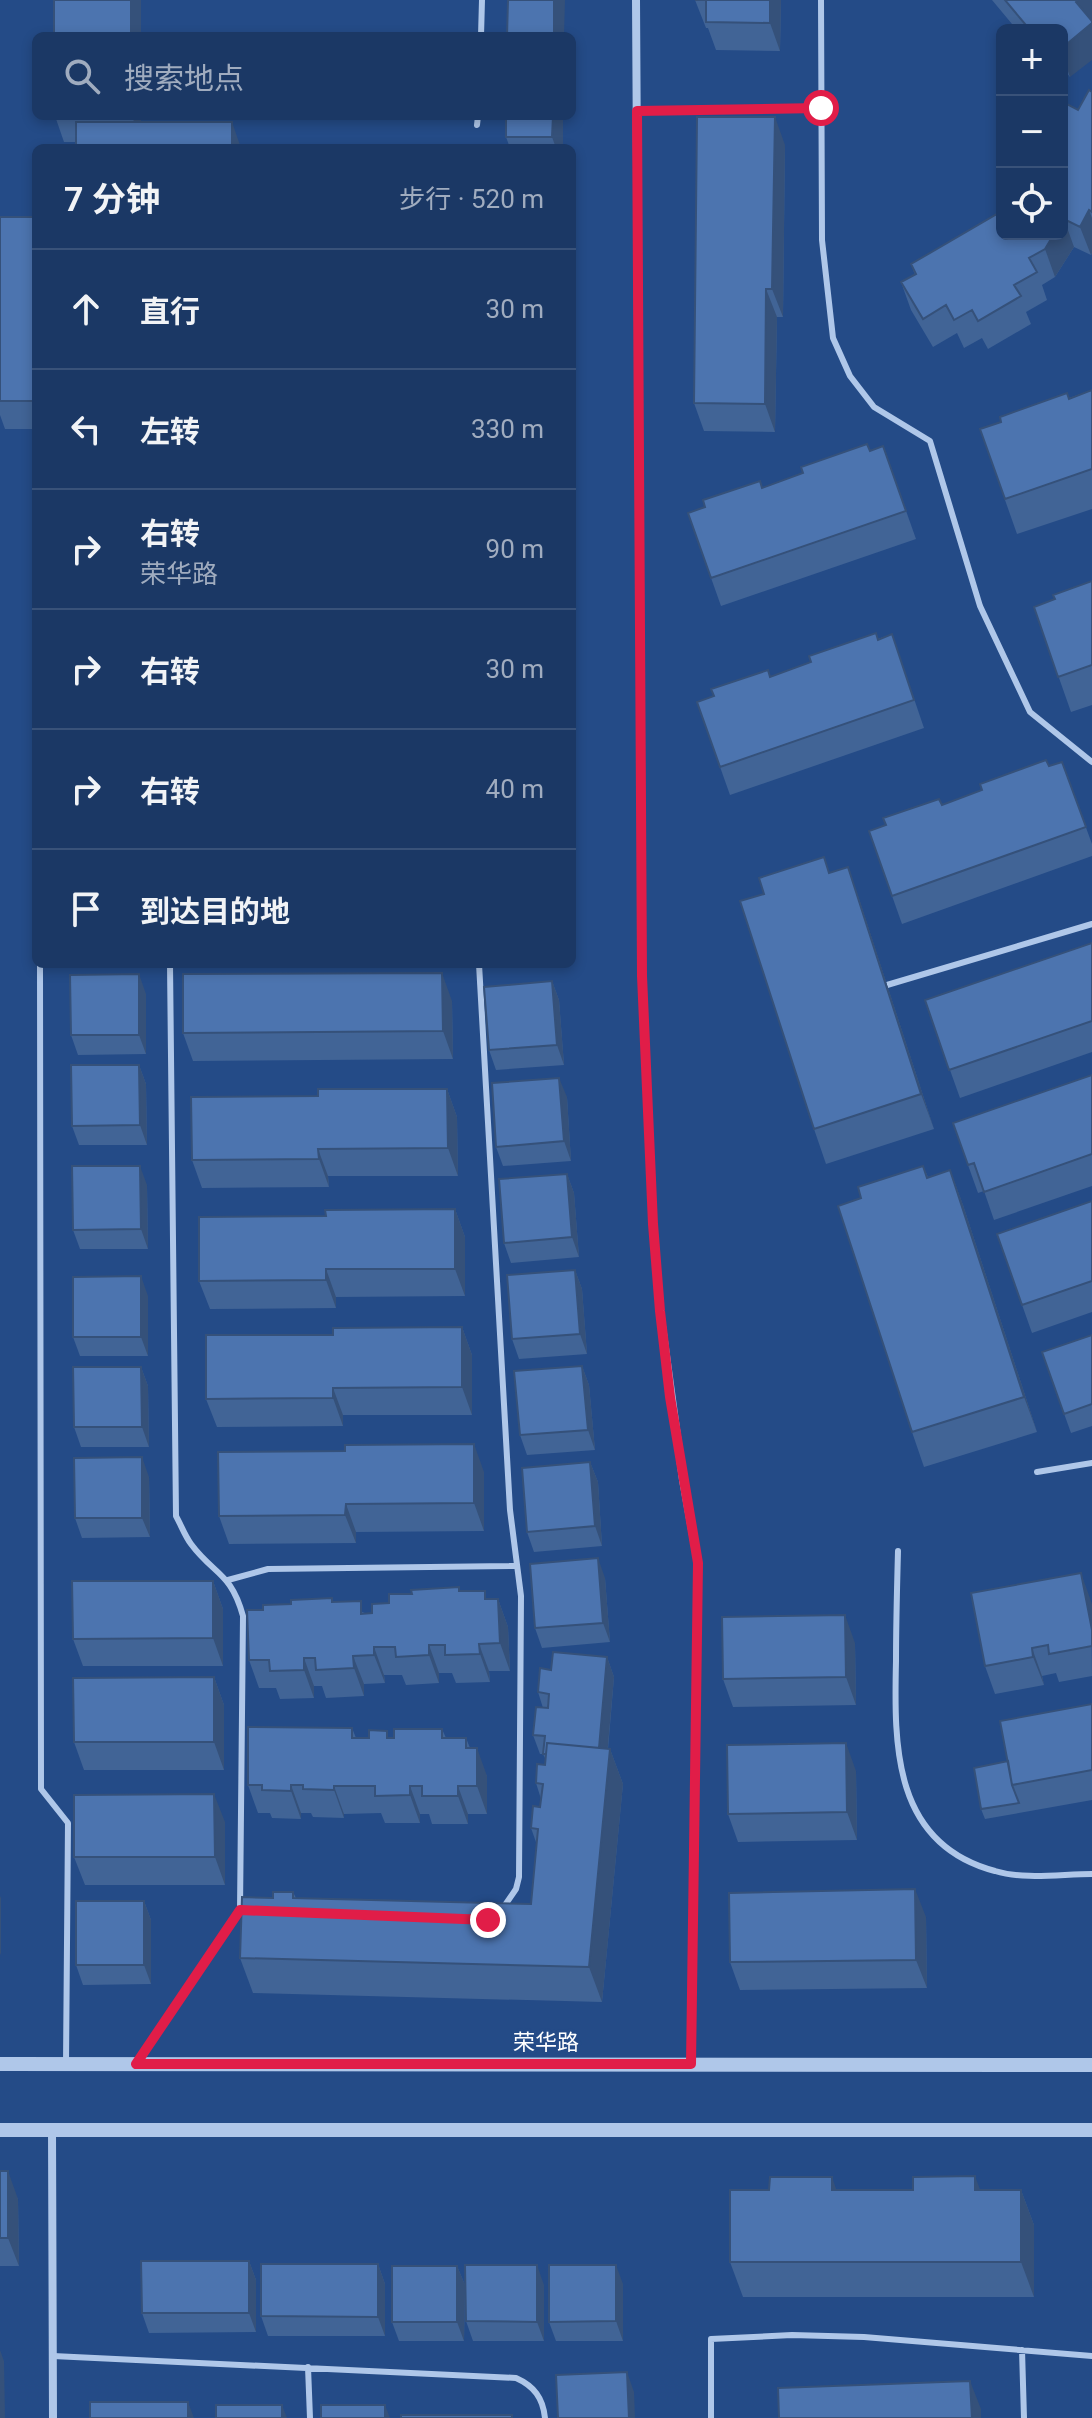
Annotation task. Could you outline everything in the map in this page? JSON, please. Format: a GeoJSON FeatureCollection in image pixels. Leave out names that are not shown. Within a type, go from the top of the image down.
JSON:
{"type":"FeatureCollection","features":[{"type":"Feature","properties":{"kind":"street"},"geometry":{"type":"LineString","coordinates":[[636,0],[642,992],[660,1311],[670,1397],[698,1563],[691,2064]]}},
{"type":"Feature","properties":{"kind":"street","name":"荣华路"},"geometry":{"type":"LineString","coordinates":[[0,2064],[1092,2065]]}},
{"type":"Feature","properties":{"kind":"street"},"geometry":{"type":"LineString","coordinates":[[0,2130],[1092,2130]]}},
{"type":"Feature","properties":{"kind":"street"},"geometry":{"type":"LineString","coordinates":[[52,2130],[53,2418]]}},
{"type":"Feature","properties":{"kind":"lane"},"geometry":{"type":"LineString","coordinates":[[481,32],[482,0]]}},
{"type":"Feature","properties":{"kind":"lane"},"geometry":{"type":"LineString","coordinates":[[821,0],[822,240],[833,338],[850,376],[874,407],[930,441],[980,606],[1030,712],[1092,762]]}},
{"type":"Feature","properties":{"kind":"lane"},"geometry":{"type":"LineString","coordinates":[[637,111],[821,108]]}},
{"type":"Feature","properties":{"kind":"lane"},"geometry":{"type":"LineString","coordinates":[[477,125],[478,120]]}},
{"type":"Feature","properties":{"kind":"lane"},"geometry":{"type":"LineString","coordinates":[[1080,752],[1092,748]]}},
{"type":"Feature","properties":{"kind":"lane"},"geometry":{"type":"LineString","coordinates":[[887,985],[1092,924]]}},
{"type":"Feature","properties":{"kind":"lane"},"geometry":{"type":"LineString","coordinates":[[40,968],[41,1789],[68,1823],[66,2064]]}},
{"type":"Feature","properties":{"kind":"lane"},"geometry":{"type":"LineString","coordinates":[[136,2064],[240,1910],[243,1616],[228,1580],[191,1544],[176,1516],[170,968]]}},
{"type":"Feature","properties":{"kind":"lane"},"geometry":{"type":"LineString","coordinates":[[479,968],[509,1494],[521,1596],[519,1877],[509,1900],[500,1911]]}},
{"type":"Feature","properties":{"kind":"lane"},"geometry":{"type":"LineString","coordinates":[[1037,1472],[1092,1463]]}},
{"type":"Feature","properties":{"kind":"lane"},"geometry":{"type":"LineString","coordinates":[[898,1551],[894,1728],[903,1778],[920,1818],[946,1847],[980,1867],[999,1873],[1092,1874]]}},
{"type":"Feature","properties":{"kind":"lane"},"geometry":{"type":"LineString","coordinates":[[228,1580],[268,1569],[517,1566]]}},
{"type":"Feature","properties":{"kind":"lane"},"geometry":{"type":"LineString","coordinates":[[240,1910],[255,1910]]}},
{"type":"Feature","properties":{"kind":"lane"},"geometry":{"type":"LineString","coordinates":[[711,2418],[711,2339],[792,2335],[864,2337],[1092,2356]]}},
{"type":"Feature","properties":{"kind":"lane"},"geometry":{"type":"LineString","coordinates":[[1022,2350],[1024,2418]]}},
{"type":"Feature","properties":{"kind":"lane"},"geometry":{"type":"LineString","coordinates":[[53,2356],[516,2378],[535,2389],[542,2400],[545,2418]]}},
{"type":"Feature","properties":{"kind":"lane"},"geometry":{"type":"LineString","coordinates":[[308,2367],[310,2418]]}},
{"type":"Feature","properties":{"kind":"building"},"geometry":{"type":"Polygon","coordinates":[[[54,0],[131,0],[131,32],[54,32],[54,0]]]}},
{"type":"Feature","properties":{"kind":"building"},"geometry":{"type":"Polygon","coordinates":[[[508,0],[554,0],[554,32],[507,32],[508,0]]]}},
{"type":"Feature","properties":{"kind":"building"},"geometry":{"type":"Polygon","coordinates":[[[706,0],[770,0],[770,23],[706,22],[706,0]]]}},
{"type":"Feature","properties":{"kind":"building"},"geometry":{"type":"Polygon","coordinates":[[[1005,0],[1078,0],[1076,2],[1092,21],[1068,43],[1068,24],[1025,24],[1005,0]]]}},
{"type":"Feature","properties":{"kind":"building"},"geometry":{"type":"Polygon","coordinates":[[[1089,90],[1092,92],[1092,212],[1089,210],[1080,227],[1068,221],[1068,105],[1078,110],[1089,90]]]}},
{"type":"Feature","properties":{"kind":"building"},"geometry":{"type":"Polygon","coordinates":[[[697,117],[775,117],[772,289],[766,289],[765,404],[694,403],[697,117]]]}},
{"type":"Feature","properties":{"kind":"building"},"geometry":{"type":"Polygon","coordinates":[[[506,120],[553,120],[552,137],[506,137],[506,120]]]}},
{"type":"Feature","properties":{"kind":"building"},"geometry":{"type":"Polygon","coordinates":[[[76,122],[232,122],[232,144],[76,144],[76,122]]]}},
{"type":"Feature","properties":{"kind":"building"},"geometry":{"type":"Polygon","coordinates":[[[996,215],[996,240],[1050,240],[1045,249],[1029,258],[1037,272],[1014,285],[1021,296],[978,321],[972,310],[954,320],[946,305],[923,319],[901,282],[916,274],[911,264],[996,215]]]}},
{"type":"Feature","properties":{"kind":"building"},"geometry":{"type":"Polygon","coordinates":[[[0,217],[32,217],[32,401],[0,401],[0,217]]]}},
{"type":"Feature","properties":{"kind":"building"},"geometry":{"type":"Polygon","coordinates":[[[1092,390],[1092,469],[1005,499],[980,429],[1001,422],[1000,417],[1067,393],[1069,399],[1092,390]]]}},
{"type":"Feature","properties":{"kind":"building"},"geometry":{"type":"Polygon","coordinates":[[[867,444],[870,451],[883,446],[906,511],[711,578],[688,513],[705,507],[703,500],[760,481],[762,488],[803,473],[801,467],[867,444]]]}},
{"type":"Feature","properties":{"kind":"building"},"geometry":{"type":"Polygon","coordinates":[[[1092,581],[1092,665],[1058,677],[1034,607],[1055,599],[1053,595],[1092,581]]]}},
{"type":"Feature","properties":{"kind":"building"},"geometry":{"type":"Polygon","coordinates":[[[876,633],[878,640],[892,634],[914,700],[720,767],[697,702],[714,696],[711,689],[768,670],[770,677],[811,662],[809,656],[876,633]]]}},
{"type":"Feature","properties":{"kind":"building"},"geometry":{"type":"Polygon","coordinates":[[[1046,760],[1049,766],[1062,762],[1086,827],[892,896],[869,831],[886,825],[883,818],[939,799],[942,805],[982,790],[980,784],[1046,760]]]}},
{"type":"Feature","properties":{"kind":"building"},"geometry":{"type":"Polygon","coordinates":[[[824,857],[829,873],[848,867],[921,1094],[814,1129],[740,901],[764,894],[759,878],[824,857]]]}},
{"type":"Feature","properties":{"kind":"building"},"geometry":{"type":"Polygon","coordinates":[[[1092,943],[1092,1021],[949,1070],[925,1000],[1092,943]]]}},
{"type":"Feature","properties":{"kind":"building"},"geometry":{"type":"Polygon","coordinates":[[[442,973],[443,1031],[183,1033],[183,974],[442,973]]]}},
{"type":"Feature","properties":{"kind":"building"},"geometry":{"type":"Polygon","coordinates":[[[139,974],[139,1035],[71,1035],[70,975],[139,974]]]}},
{"type":"Feature","properties":{"kind":"building"},"geometry":{"type":"Polygon","coordinates":[[[552,981],[557,1045],[489,1050],[484,987],[552,981]]]}},
{"type":"Feature","properties":{"kind":"building"},"geometry":{"type":"Polygon","coordinates":[[[71,1065],[139,1065],[140,1125],[72,1126],[71,1065]]]}},
{"type":"Feature","properties":{"kind":"building"},"geometry":{"type":"Polygon","coordinates":[[[1092,1075],[1092,1154],[984,1192],[974,1163],[968,1165],[953,1123],[1092,1075]]]}},
{"type":"Feature","properties":{"kind":"building"},"geometry":{"type":"Polygon","coordinates":[[[559,1078],[564,1141],[496,1147],[492,1083],[559,1078]]]}},
{"type":"Feature","properties":{"kind":"building"},"geometry":{"type":"Polygon","coordinates":[[[318,1089],[447,1089],[448,1148],[318,1149],[319,1159],[192,1160],[191,1097],[318,1096],[318,1089]]]}},
{"type":"Feature","properties":{"kind":"building"},"geometry":{"type":"Polygon","coordinates":[[[72,1166],[140,1166],[141,1229],[73,1230],[72,1166]]]}},
{"type":"Feature","properties":{"kind":"building"},"geometry":{"type":"Polygon","coordinates":[[[923,1166],[927,1178],[950,1170],[1024,1397],[912,1432],[838,1206],[861,1198],[858,1187],[923,1166]]]}},
{"type":"Feature","properties":{"kind":"building"},"geometry":{"type":"Polygon","coordinates":[[[567,1174],[572,1237],[504,1243],[499,1179],[567,1174]]]}},
{"type":"Feature","properties":{"kind":"building"},"geometry":{"type":"Polygon","coordinates":[[[1092,1201],[1092,1281],[1022,1305],[997,1234],[1092,1201]]]}},
{"type":"Feature","properties":{"kind":"building"},"geometry":{"type":"Polygon","coordinates":[[[455,1209],[455,1269],[326,1269],[326,1280],[199,1281],[199,1217],[326,1216],[325,1210],[455,1209]]]}},
{"type":"Feature","properties":{"kind":"building"},"geometry":{"type":"Polygon","coordinates":[[[575,1270],[580,1334],[512,1339],[507,1275],[575,1270]]]}},
{"type":"Feature","properties":{"kind":"building"},"geometry":{"type":"Polygon","coordinates":[[[141,1276],[141,1337],[73,1337],[73,1277],[141,1276]]]}},
{"type":"Feature","properties":{"kind":"building"},"geometry":{"type":"Polygon","coordinates":[[[462,1327],[462,1387],[333,1388],[333,1398],[206,1399],[206,1335],[333,1335],[333,1328],[462,1327]]]}},
{"type":"Feature","properties":{"kind":"building"},"geometry":{"type":"Polygon","coordinates":[[[1092,1335],[1092,1404],[1064,1414],[1042,1352],[1092,1335]]]}},
{"type":"Feature","properties":{"kind":"building"},"geometry":{"type":"Polygon","coordinates":[[[582,1366],[588,1430],[520,1435],[514,1371],[582,1366]]]}},
{"type":"Feature","properties":{"kind":"building"},"geometry":{"type":"Polygon","coordinates":[[[73,1367],[141,1367],[142,1427],[74,1427],[73,1367]]]}},
{"type":"Feature","properties":{"kind":"building"},"geometry":{"type":"Polygon","coordinates":[[[474,1444],[474,1503],[346,1504],[345,1515],[219,1516],[218,1452],[345,1451],[345,1445],[474,1444]]]}},
{"type":"Feature","properties":{"kind":"building"},"geometry":{"type":"Polygon","coordinates":[[[142,1457],[142,1518],[75,1518],[74,1458],[142,1457]]]}},
{"type":"Feature","properties":{"kind":"building"},"geometry":{"type":"Polygon","coordinates":[[[590,1462],[595,1526],[527,1532],[522,1468],[590,1462]]]}},
{"type":"Feature","properties":{"kind":"building"},"geometry":{"type":"Polygon","coordinates":[[[598,1558],[603,1623],[535,1628],[530,1564],[598,1558]]]}},
{"type":"Feature","properties":{"kind":"building"},"geometry":{"type":"Polygon","coordinates":[[[1081,1573],[1092,1646],[1049,1654],[1048,1645],[1032,1648],[1033,1657],[985,1666],[971,1593],[1081,1573]]]}},
{"type":"Feature","properties":{"kind":"building"},"geometry":{"type":"Polygon","coordinates":[[[72,1581],[213,1581],[213,1638],[73,1639],[72,1581]]]}},
{"type":"Feature","properties":{"kind":"building"},"geometry":{"type":"Polygon","coordinates":[[[459,1587],[459,1591],[485,1591],[485,1599],[498,1599],[500,1643],[479,1644],[480,1654],[445,1655],[445,1645],[429,1645],[429,1655],[396,1657],[395,1647],[374,1647],[374,1655],[353,1656],[354,1668],[316,1670],[315,1658],[304,1658],[304,1670],[270,1671],[269,1660],[249,1660],[247,1610],[263,1610],[263,1605],[291,1604],[291,1600],[332,1598],[332,1602],[361,1601],[361,1614],[372,1613],[372,1604],[389,1603],[389,1594],[459,1587]]]}},
{"type":"Feature","properties":{"kind":"building"},"geometry":{"type":"Polygon","coordinates":[[[845,1615],[846,1677],[723,1679],[722,1617],[845,1615]]]}},
{"type":"Feature","properties":{"kind":"building"},"geometry":{"type":"Polygon","coordinates":[[[553,1652],[607,1657],[599,1748],[547,1743],[546,1754],[543,1754],[545,1736],[533,1735],[536,1707],[548,1708],[549,1694],[538,1692],[540,1668],[551,1670],[553,1652]]]}},
{"type":"Feature","properties":{"kind":"building"},"geometry":{"type":"Polygon","coordinates":[[[214,1677],[214,1742],[74,1742],[73,1678],[214,1677]]]}},
{"type":"Feature","properties":{"kind":"building"},"geometry":{"type":"Polygon","coordinates":[[[1092,1704],[1092,1770],[1012,1785],[1000,1721],[1092,1704]]]}},
{"type":"Feature","properties":{"kind":"building"},"geometry":{"type":"Polygon","coordinates":[[[248,1727],[352,1728],[352,1738],[369,1738],[369,1730],[387,1731],[387,1738],[394,1738],[394,1729],[442,1729],[442,1738],[466,1738],[466,1748],[477,1748],[477,1786],[458,1786],[458,1796],[422,1796],[422,1786],[410,1786],[410,1795],[375,1796],[375,1786],[334,1786],[334,1790],[303,1789],[303,1785],[291,1785],[291,1791],[262,1790],[262,1785],[248,1785],[248,1727]]]}},
{"type":"Feature","properties":{"kind":"building"},"geometry":{"type":"Polygon","coordinates":[[[547,1743],[610,1749],[589,1967],[240,1958],[242,1897],[273,1898],[273,1892],[293,1892],[293,1898],[531,1904],[538,1829],[531,1828],[533,1806],[540,1807],[543,1784],[536,1783],[537,1764],[545,1765],[547,1743]]]}},
{"type":"Feature","properties":{"kind":"building"},"geometry":{"type":"Polygon","coordinates":[[[846,1743],[847,1812],[728,1814],[727,1745],[846,1743]]]}},
{"type":"Feature","properties":{"kind":"building"},"geometry":{"type":"Polygon","coordinates":[[[1008,1761],[1019,1803],[981,1809],[974,1768],[1008,1761]]]}},
{"type":"Feature","properties":{"kind":"building"},"geometry":{"type":"Polygon","coordinates":[[[214,1794],[215,1857],[74,1857],[74,1795],[214,1794]]]}},
{"type":"Feature","properties":{"kind":"building"},"geometry":{"type":"Polygon","coordinates":[[[915,1889],[916,1960],[730,1962],[729,1893],[915,1889]]]}},
{"type":"Feature","properties":{"kind":"building"},"geometry":{"type":"Polygon","coordinates":[[[76,1901],[144,1901],[144,1965],[76,1965],[76,1901]]]}},
{"type":"Feature","properties":{"kind":"building"},"geometry":{"type":"Polygon","coordinates":[[[0,2171],[8,2171],[8,2238],[0,2238],[0,2171]]]}},
{"type":"Feature","properties":{"kind":"building"},"geometry":{"type":"Polygon","coordinates":[[[975,2176],[975,2190],[1021,2190],[1021,2262],[730,2262],[730,2190],[769,2190],[770,2177],[832,2177],[832,2190],[913,2190],[913,2177],[975,2176]]]}},
{"type":"Feature","properties":{"kind":"building"},"geometry":{"type":"Polygon","coordinates":[[[141,2261],[249,2261],[249,2313],[142,2313],[141,2261]]]}},
{"type":"Feature","properties":{"kind":"building"},"geometry":{"type":"Polygon","coordinates":[[[261,2264],[378,2264],[378,2317],[261,2316],[261,2264]]]}},
{"type":"Feature","properties":{"kind":"building"},"geometry":{"type":"Polygon","coordinates":[[[465,2265],[537,2265],[537,2322],[466,2321],[465,2265]]]}},
{"type":"Feature","properties":{"kind":"building"},"geometry":{"type":"Polygon","coordinates":[[[549,2265],[616,2265],[616,2321],[549,2322],[549,2265]]]}},
{"type":"Feature","properties":{"kind":"building"},"geometry":{"type":"Polygon","coordinates":[[[392,2266],[457,2266],[457,2322],[392,2322],[392,2266]]]}},
{"type":"Feature","properties":{"kind":"building"},"geometry":{"type":"Polygon","coordinates":[[[627,2372],[629,2418],[558,2418],[556,2375],[627,2372]]]}},
{"type":"Feature","properties":{"kind":"building"},"geometry":{"type":"Polygon","coordinates":[[[970,2381],[972,2418],[779,2418],[778,2388],[970,2381]]]}},
{"type":"Feature","properties":{"kind":"building"},"geometry":{"type":"Polygon","coordinates":[[[90,2402],[188,2402],[188,2418],[90,2418],[90,2402]]]}},
{"type":"Feature","properties":{"kind":"building"},"geometry":{"type":"Polygon","coordinates":[[[216,2405],[282,2405],[282,2418],[216,2418],[216,2405]]]}},
{"type":"Feature","properties":{"kind":"building"},"geometry":{"type":"Polygon","coordinates":[[[321,2405],[385,2405],[385,2418],[321,2418],[321,2405]]]}},
{"type":"Feature","properties":{"kind":"building"},"geometry":{"type":"Polygon","coordinates":[[[401,2415],[512,2415],[512,2418],[401,2418],[401,2415]]]}},
{"type":"Feature","properties":{"kind":"route"},"geometry":{"type":"LineString","coordinates":[[488,1920],[240,1910],[136,2064],[691,2064],[698,1563],[670,1397],[660,1311],[642,976],[637,111],[821,108]]}}]}
